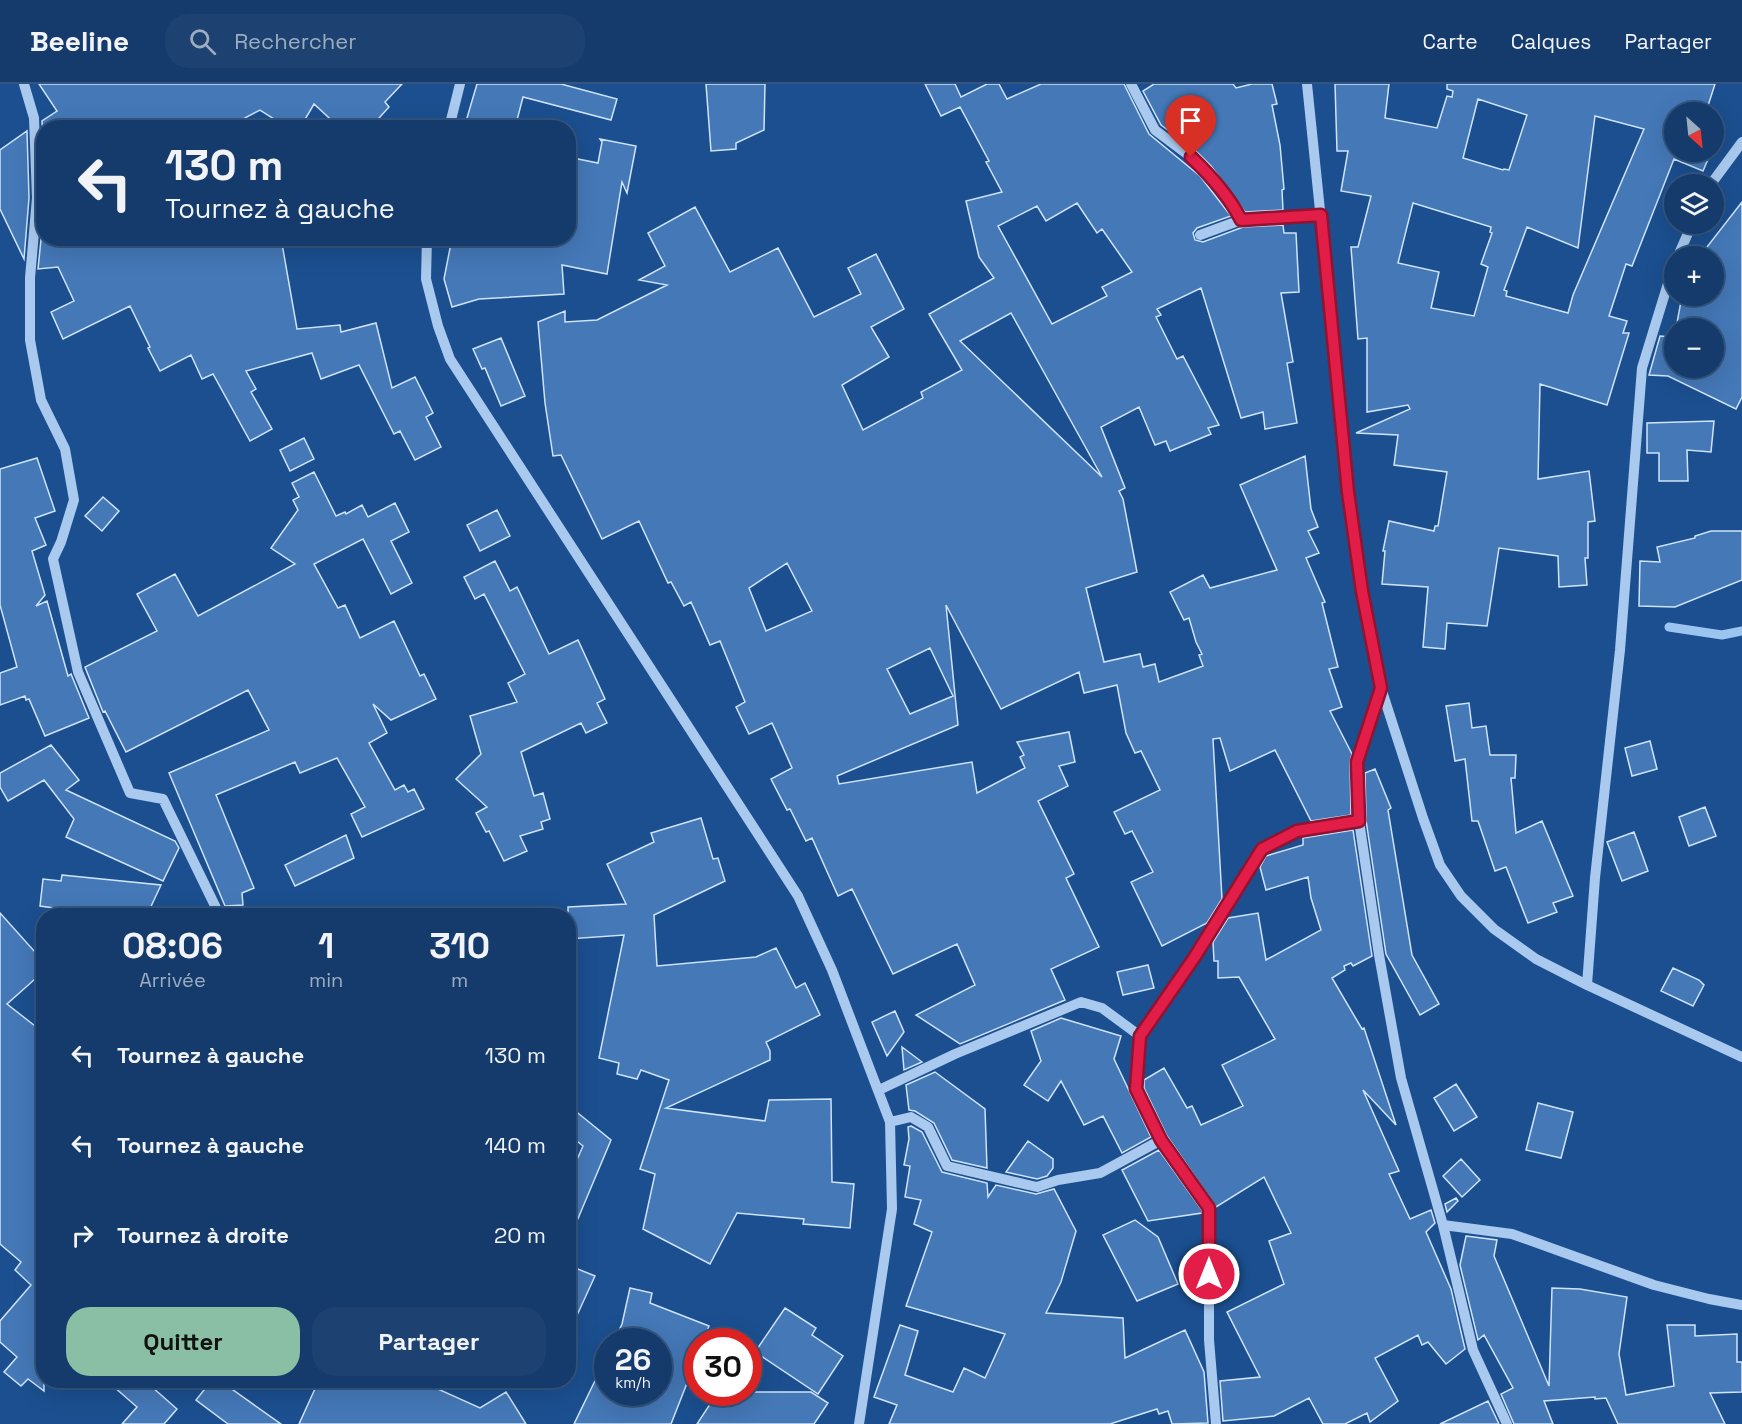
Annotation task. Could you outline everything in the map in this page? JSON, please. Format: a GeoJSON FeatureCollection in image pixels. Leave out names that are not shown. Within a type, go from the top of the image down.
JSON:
{"type":"FeatureCollection","features":[{"type":"Feature","properties":{"kind":"street"},"geometry":{"type":"LineString","coordinates":[[25,84],[34,118],[36,171]]}},
{"type":"Feature","properties":{"kind":"street"},"geometry":{"type":"LineString","coordinates":[[451,120],[460,84]]}},
{"type":"Feature","properties":{"kind":"street"},"geometry":{"type":"LineString","coordinates":[[1131,84],[1155,130],[1206,171],[1241,220]]}},
{"type":"Feature","properties":{"kind":"street"},"geometry":{"type":"LineString","coordinates":[[1307,84],[1348,492],[1362,591],[1381,688],[1440,865],[1461,896],[1494,929],[1536,959],[1742,1057]]}},
{"type":"Feature","properties":{"kind":"street"},"geometry":{"type":"LineString","coordinates":[[1719,174],[1742,142]]}},
{"type":"Feature","properties":{"kind":"street"},"geometry":{"type":"LineString","coordinates":[[36,209],[30,278],[30,340],[41,400],[65,449],[74,500],[61,542],[53,559],[78,672],[130,793],[163,799],[216,908]]}},
{"type":"Feature","properties":{"kind":"street"},"geometry":{"type":"LineString","coordinates":[[1200,235],[1241,220],[1321,215]]}},
{"type":"Feature","properties":{"kind":"street"},"geometry":{"type":"LineString","coordinates":[[427,246],[426,279],[438,326],[450,359],[798,896],[832,970],[879,1090],[890,1122],[892,1209],[859,1424]]}},
{"type":"Feature","properties":{"kind":"street"},"geometry":{"type":"LineString","coordinates":[[1587,985],[1594,878],[1620,650],[1642,368],[1664,296]]}},
{"type":"Feature","properties":{"kind":"street"},"geometry":{"type":"LineString","coordinates":[[1381,688],[1357,762],[1359,821],[1379,955],[1401,1078],[1443,1225],[1473,1350],[1507,1424]]}},
{"type":"Feature","properties":{"kind":"street"},"geometry":{"type":"LineString","coordinates":[[1216,1424],[1209,1340],[1209,1208],[1161,1140],[1136,1089],[1140,1036],[1194,958],[1262,849],[1297,831],[1359,821]]}},
{"type":"Feature","properties":{"kind":"street"},"geometry":{"type":"LineString","coordinates":[[879,1090],[955,1054],[1081,1002],[1102,1008],[1140,1036]]}},
{"type":"Feature","properties":{"kind":"street"},"geometry":{"type":"LineString","coordinates":[[890,1122],[911,1117],[928,1127],[947,1166],[1037,1187],[1058,1180],[1100,1173],[1161,1140]]}},
{"type":"Feature","properties":{"kind":"street"},"geometry":{"type":"LineString","coordinates":[[1443,1225],[1512,1234],[1654,1284],[1709,1299],[1742,1305]]}},
{"type":"Feature","properties":{"kind":"building"},"geometry":{"type":"Polygon","coordinates":[[[39,84],[402,84],[385,102],[389,107],[377,120],[331,120],[314,104],[305,120],[276,120],[260,110],[241,120],[44,120],[57,111],[39,84]]]}},
{"type":"Feature","properties":{"kind":"building"},"geometry":{"type":"Polygon","coordinates":[[[477,84],[561,84],[617,99],[611,120],[523,97],[517,120],[466,120],[477,84]]]}},
{"type":"Feature","properties":{"kind":"building"},"geometry":{"type":"Polygon","coordinates":[[[706,84],[765,84],[764,130],[736,143],[736,149],[711,151],[706,84]]]}},
{"type":"Feature","properties":{"kind":"building"},"geometry":{"type":"Polygon","coordinates":[[[925,84],[955,84],[961,97],[987,84],[999,84],[1007,99],[1041,84],[1124,84],[1149,134],[1200,176],[1231,216],[1197,228],[1193,233],[1195,240],[1203,242],[1243,227],[1283,225],[1284,233],[1296,233],[1299,292],[1281,293],[1293,362],[1287,363],[1297,423],[1265,429],[1263,412],[1241,418],[1201,288],[1157,309],[1161,315],[1156,317],[1177,359],[1183,356],[1219,425],[1208,428],[1211,434],[1170,451],[1166,441],[1155,445],[1139,407],[1101,427],[1125,488],[1119,491],[1123,499],[1137,572],[1086,588],[1104,662],[1140,654],[1143,667],[1155,664],[1159,682],[1203,666],[1199,655],[1202,654],[1189,618],[1184,620],[1170,592],[1203,575],[1210,588],[1277,570],[1240,485],[1305,456],[1311,509],[1318,527],[1308,531],[1319,553],[1306,558],[1325,602],[1322,603],[1338,667],[1329,669],[1342,707],[1330,711],[1352,754],[1350,762],[1351,815],[1311,821],[1275,750],[1230,771],[1220,738],[1213,739],[1222,899],[1207,923],[1162,946],[1131,882],[1153,872],[1132,831],[1125,834],[1114,812],[1160,790],[1141,751],[1135,753],[1126,733],[1117,685],[1084,693],[1079,672],[1001,709],[946,605],[958,725],[837,776],[839,784],[972,762],[977,793],[1025,768],[1020,757],[1024,755],[1017,742],[1069,732],[1075,762],[1059,766],[1068,786],[1038,801],[1074,874],[1066,878],[1099,947],[1051,969],[1065,1000],[960,1044],[916,1015],[975,985],[957,944],[893,974],[852,889],[838,896],[812,838],[806,841],[790,809],[787,810],[771,779],[792,768],[772,723],[749,734],[736,707],[745,702],[720,641],[710,645],[691,602],[684,606],[671,582],[668,583],[639,521],[602,539],[561,455],[553,456],[545,403],[538,322],[565,311],[565,322],[597,320],[667,285],[639,280],[665,266],[648,233],[695,207],[730,272],[778,248],[814,317],[861,294],[848,268],[876,254],[904,309],[871,327],[889,357],[842,385],[863,430],[923,398],[921,392],[962,370],[929,314],[994,278],[979,257],[966,201],[1002,192],[986,162],[989,161],[960,107],[941,116],[925,84]],[[1077,203],[1046,221],[1037,206],[998,226],[1052,324],[1107,296],[1102,287],[1132,272],[1102,229],[1097,233],[1077,203]],[[1011,313],[960,341],[1102,477],[1011,313]],[[787,563],[749,588],[766,631],[812,611],[787,563]],[[930,648],[887,669],[910,714],[953,696],[930,648]]]}},
{"type":"Feature","properties":{"kind":"building"},"geometry":{"type":"Polygon","coordinates":[[[1154,84],[1233,84],[1236,88],[1252,84],[1272,84],[1277,104],[1272,105],[1280,145],[1284,189],[1282,190],[1283,210],[1245,212],[1211,166],[1196,151],[1161,125],[1143,91],[1154,84]]]}},
{"type":"Feature","properties":{"kind":"building"},"geometry":{"type":"Polygon","coordinates":[[[1335,84],[1389,84],[1385,118],[1437,128],[1447,96],[1452,97],[1453,91],[1447,89],[1447,84],[1715,84],[1709,102],[1664,102],[1664,162],[1673,162],[1668,174],[1664,174],[1664,184],[1632,266],[1626,264],[1609,316],[1627,321],[1623,333],[1629,333],[1607,405],[1540,384],[1538,479],[1589,471],[1595,521],[1588,522],[1588,558],[1585,558],[1587,585],[1559,587],[1558,556],[1499,548],[1487,626],[1447,623],[1445,649],[1423,647],[1428,587],[1382,584],[1385,551],[1383,551],[1389,521],[1434,531],[1435,526],[1438,526],[1447,472],[1394,465],[1398,435],[1356,433],[1410,409],[1408,405],[1367,412],[1367,338],[1358,339],[1351,247],[1358,247],[1371,196],[1341,191],[1348,151],[1337,151],[1335,84]],[[1478,99],[1463,158],[1509,170],[1527,115],[1478,99]],[[1595,116],[1578,248],[1527,227],[1504,290],[1507,291],[1506,296],[1568,313],[1573,295],[1644,129],[1595,116]],[[1413,203],[1398,263],[1439,272],[1431,308],[1474,316],[1488,267],[1481,264],[1492,233],[1490,232],[1491,227],[1413,203]]]}},
{"type":"Feature","properties":{"kind":"building"},"geometry":{"type":"Polygon","coordinates":[[[27,131],[29,198],[24,259],[0,209],[0,150],[27,131]]]}},
{"type":"Feature","properties":{"kind":"building"},"geometry":{"type":"Polygon","coordinates":[[[600,139],[636,146],[627,193],[622,182],[607,274],[562,265],[564,294],[479,299],[452,307],[444,279],[450,246],[576,246],[576,159],[598,163],[602,142],[600,139]]]}},
{"type":"Feature","properties":{"kind":"building"},"geometry":{"type":"Polygon","coordinates":[[[1681,162],[1707,162],[1703,171],[1681,162]]]}},
{"type":"Feature","properties":{"kind":"building"},"geometry":{"type":"Polygon","coordinates":[[[1742,202],[1742,397],[1736,409],[1672,378],[1724,378],[1724,318],[1678,318],[1680,306],[1724,306],[1724,246],[1708,246],[1717,234],[1724,234],[1724,225],[1742,202]]]}},
{"type":"Feature","properties":{"kind":"building"},"geometry":{"type":"Polygon","coordinates":[[[40,246],[282,246],[297,329],[340,325],[341,332],[376,323],[392,388],[415,377],[433,413],[426,417],[441,447],[415,460],[400,431],[394,434],[359,365],[321,379],[312,353],[246,371],[256,389],[251,392],[272,429],[250,441],[213,374],[202,379],[191,355],[160,371],[130,306],[63,339],[51,312],[74,301],[58,267],[38,269],[40,246]]]}},
{"type":"Feature","properties":{"kind":"building"},"geometry":{"type":"Polygon","coordinates":[[[1660,336],[1664,336],[1664,376],[1649,375],[1660,336]]]}},
{"type":"Feature","properties":{"kind":"building"},"geometry":{"type":"Polygon","coordinates":[[[501,338],[525,396],[501,406],[485,368],[482,369],[473,349],[501,338]]]}},
{"type":"Feature","properties":{"kind":"building"},"geometry":{"type":"Polygon","coordinates":[[[1714,421],[1711,452],[1687,450],[1688,481],[1659,481],[1659,453],[1647,453],[1647,423],[1714,421]]]}},
{"type":"Feature","properties":{"kind":"building"},"geometry":{"type":"Polygon","coordinates":[[[304,438],[314,459],[290,471],[280,450],[304,438]]]}},
{"type":"Feature","properties":{"kind":"building"},"geometry":{"type":"Polygon","coordinates":[[[37,458],[55,511],[35,518],[46,545],[32,551],[45,595],[36,606],[47,601],[68,676],[71,674],[89,718],[45,736],[29,699],[26,700],[25,696],[0,705],[0,673],[17,667],[0,605],[0,469],[37,458]]]}},
{"type":"Feature","properties":{"kind":"building"},"geometry":{"type":"Polygon","coordinates":[[[314,472],[336,516],[345,512],[346,514],[362,505],[368,517],[395,503],[409,532],[391,541],[412,583],[391,594],[363,539],[314,564],[338,608],[345,605],[360,638],[394,621],[420,676],[424,674],[436,699],[391,720],[373,704],[387,733],[369,743],[395,790],[404,785],[408,792],[414,789],[424,809],[362,837],[351,814],[365,807],[337,758],[300,773],[295,762],[216,795],[254,888],[242,893],[243,905],[225,906],[169,773],[269,730],[248,690],[126,752],[105,711],[103,712],[85,667],[157,631],[137,594],[175,574],[198,616],[295,564],[271,548],[298,510],[293,500],[299,497],[292,483],[314,472]]]}},
{"type":"Feature","properties":{"kind":"building"},"geometry":{"type":"Polygon","coordinates":[[[103,497],[119,511],[102,531],[85,516],[103,497]]]}},
{"type":"Feature","properties":{"kind":"building"},"geometry":{"type":"Polygon","coordinates":[[[497,510],[510,536],[480,551],[467,525],[497,510]]]}},
{"type":"Feature","properties":{"kind":"building"},"geometry":{"type":"Polygon","coordinates":[[[1711,531],[1742,531],[1742,580],[1675,607],[1639,606],[1640,561],[1660,562],[1657,547],[1695,538],[1695,536],[1711,531]]]}},
{"type":"Feature","properties":{"kind":"building"},"geometry":{"type":"Polygon","coordinates":[[[495,561],[510,591],[517,587],[549,654],[578,640],[605,699],[597,703],[607,723],[586,733],[581,723],[521,752],[534,796],[543,793],[550,819],[541,822],[543,829],[520,836],[527,851],[504,861],[489,831],[486,832],[476,813],[487,807],[456,779],[481,754],[470,716],[517,702],[508,683],[525,674],[484,594],[475,599],[464,577],[495,561]]]}},
{"type":"Feature","properties":{"kind":"building"},"geometry":{"type":"Polygon","coordinates":[[[1469,703],[1472,728],[1486,726],[1490,755],[1516,755],[1515,778],[1511,778],[1516,833],[1542,821],[1573,896],[1553,903],[1557,912],[1528,923],[1506,867],[1495,871],[1478,821],[1472,821],[1465,759],[1455,761],[1446,706],[1469,703]]]}},
{"type":"Feature","properties":{"kind":"building"},"geometry":{"type":"Polygon","coordinates":[[[1650,741],[1657,769],[1632,776],[1625,748],[1650,741]]]}},
{"type":"Feature","properties":{"kind":"building"},"geometry":{"type":"Polygon","coordinates":[[[51,745],[79,780],[66,790],[175,841],[179,848],[163,881],[66,837],[74,819],[44,780],[8,801],[0,787],[0,773],[51,745]]]}},
{"type":"Feature","properties":{"kind":"building"},"geometry":{"type":"Polygon","coordinates":[[[1375,769],[1391,808],[1388,810],[1412,955],[1439,1004],[1420,1015],[1386,954],[1366,820],[1365,773],[1375,769]]]}},
{"type":"Feature","properties":{"kind":"building"},"geometry":{"type":"Polygon","coordinates":[[[1705,807],[1716,836],[1689,846],[1679,817],[1705,807]]]}},
{"type":"Feature","properties":{"kind":"building"},"geometry":{"type":"Polygon","coordinates":[[[701,818],[713,859],[718,858],[725,881],[654,915],[657,966],[756,957],[776,948],[796,988],[805,983],[820,1015],[766,1042],[770,1051],[770,1060],[666,1108],[765,1121],[769,1100],[831,1099],[832,1182],[854,1184],[850,1228],[803,1224],[804,1219],[737,1213],[710,1264],[643,1229],[655,1174],[640,1169],[669,1080],[641,1070],[637,1079],[617,1074],[619,1063],[599,1058],[624,935],[576,938],[576,908],[568,907],[626,904],[607,864],[654,842],[651,833],[701,818]]]}},
{"type":"Feature","properties":{"kind":"building"},"geometry":{"type":"Polygon","coordinates":[[[1353,830],[1372,956],[1353,966],[1351,963],[1344,966],[1345,970],[1332,978],[1362,1029],[1364,1028],[1396,1125],[1363,1090],[1399,1171],[1389,1174],[1410,1219],[1431,1210],[1435,1223],[1426,1232],[1451,1289],[1465,1349],[1446,1364],[1428,1342],[1422,1345],[1418,1335],[1375,1358],[1398,1401],[1370,1422],[1367,1413],[1345,1424],[1323,1424],[1309,1398],[1274,1416],[1223,1421],[1220,1381],[1260,1377],[1227,1312],[1284,1284],[1269,1241],[1291,1233],[1264,1177],[1216,1207],[1167,1136],[1144,1088],[1144,1080],[1164,1068],[1187,1108],[1192,1106],[1201,1125],[1243,1106],[1222,1065],[1275,1039],[1239,977],[1218,978],[1218,961],[1214,961],[1213,942],[1228,918],[1258,913],[1266,960],[1321,930],[1311,898],[1308,877],[1266,890],[1260,867],[1266,856],[1303,845],[1303,838],[1353,830]]]}},
{"type":"Feature","properties":{"kind":"building"},"geometry":{"type":"Polygon","coordinates":[[[1634,832],[1648,871],[1622,881],[1607,842],[1634,832]]]}},
{"type":"Feature","properties":{"kind":"building"},"geometry":{"type":"Polygon","coordinates":[[[346,835],[354,858],[295,886],[285,865],[346,835]]]}},
{"type":"Feature","properties":{"kind":"building"},"geometry":{"type":"Polygon","coordinates":[[[62,875],[161,885],[150,908],[40,906],[43,879],[61,881],[62,875]]]}},
{"type":"Feature","properties":{"kind":"building"},"geometry":{"type":"Polygon","coordinates":[[[0,913],[36,953],[36,978],[7,1004],[36,1027],[36,1385],[28,1379],[21,1386],[4,1372],[17,1357],[0,1342],[0,1321],[31,1285],[15,1270],[21,1262],[0,1244],[0,913]]]}},
{"type":"Feature","properties":{"kind":"building"},"geometry":{"type":"Polygon","coordinates":[[[1148,965],[1154,988],[1123,995],[1117,972],[1148,965]]]}},
{"type":"Feature","properties":{"kind":"building"},"geometry":{"type":"Polygon","coordinates":[[[1673,968],[1699,980],[1704,985],[1693,1006],[1661,991],[1673,968]]]}},
{"type":"Feature","properties":{"kind":"building"},"geometry":{"type":"Polygon","coordinates":[[[895,1011],[904,1032],[887,1056],[872,1022],[895,1011]]]}},
{"type":"Feature","properties":{"kind":"building"},"geometry":{"type":"Polygon","coordinates":[[[1061,1018],[1121,1036],[1114,1059],[1151,1137],[1122,1153],[1103,1116],[1084,1125],[1061,1081],[1048,1101],[1024,1085],[1041,1061],[1031,1031],[1061,1018]]]}},
{"type":"Feature","properties":{"kind":"building"},"geometry":{"type":"Polygon","coordinates":[[[902,1047],[922,1062],[904,1070],[902,1047]]]}},
{"type":"Feature","properties":{"kind":"building"},"geometry":{"type":"Polygon","coordinates":[[[935,1072],[985,1109],[987,1168],[952,1160],[934,1123],[915,1111],[909,1110],[906,1085],[935,1072]]]}},
{"type":"Feature","properties":{"kind":"building"},"geometry":{"type":"Polygon","coordinates":[[[1456,1084],[1477,1117],[1454,1131],[1434,1098],[1456,1084]]]}},
{"type":"Feature","properties":{"kind":"building"},"geometry":{"type":"Polygon","coordinates":[[[1538,1103],[1573,1112],[1561,1158],[1526,1150],[1538,1103]]]}},
{"type":"Feature","properties":{"kind":"building"},"geometry":{"type":"Polygon","coordinates":[[[576,1112],[611,1140],[576,1223],[576,1162],[583,1146],[576,1140],[576,1112]]]}},
{"type":"Feature","properties":{"kind":"building"},"geometry":{"type":"Polygon","coordinates":[[[911,1126],[922,1132],[942,1172],[987,1183],[988,1197],[996,1185],[1036,1194],[1054,1189],[1076,1231],[1061,1282],[1046,1313],[1123,1318],[1125,1358],[1185,1330],[1204,1372],[1208,1423],[1172,1424],[1168,1411],[1159,1414],[1157,1409],[1110,1424],[889,1424],[897,1405],[874,1397],[900,1325],[918,1331],[905,1375],[953,1392],[964,1368],[985,1378],[1005,1334],[906,1306],[932,1232],[914,1224],[921,1200],[905,1197],[910,1166],[904,1165],[909,1139],[908,1127],[911,1126]]]}},
{"type":"Feature","properties":{"kind":"building"},"geometry":{"type":"Polygon","coordinates":[[[1028,1141],[1053,1159],[1053,1168],[1047,1176],[1037,1179],[1006,1172],[1028,1141]]]}},
{"type":"Feature","properties":{"kind":"building"},"geometry":{"type":"Polygon","coordinates":[[[1159,1150],[1202,1213],[1148,1221],[1122,1170],[1159,1150]]]}},
{"type":"Feature","properties":{"kind":"building"},"geometry":{"type":"Polygon","coordinates":[[[1461,1159],[1480,1180],[1462,1197],[1443,1176],[1461,1159]]]}},
{"type":"Feature","properties":{"kind":"building"},"geometry":{"type":"Polygon","coordinates":[[[1456,1198],[1458,1201],[1447,1212],[1445,1204],[1456,1198]]]}},
{"type":"Feature","properties":{"kind":"building"},"geometry":{"type":"Polygon","coordinates":[[[1135,1220],[1158,1237],[1178,1284],[1137,1301],[1103,1235],[1135,1220]]]}},
{"type":"Feature","properties":{"kind":"building"},"geometry":{"type":"Polygon","coordinates":[[[1466,1236],[1497,1240],[1494,1256],[1549,1386],[1552,1288],[1580,1289],[1627,1297],[1619,1354],[1626,1395],[1674,1386],[1667,1325],[1695,1325],[1695,1336],[1737,1334],[1737,1362],[1742,1362],[1742,1392],[1710,1393],[1725,1424],[1618,1424],[1606,1398],[1595,1399],[1595,1397],[1544,1401],[1553,1424],[1514,1424],[1501,1394],[1513,1388],[1484,1335],[1478,1340],[1460,1265],[1466,1236]]]}},
{"type":"Feature","properties":{"kind":"building"},"geometry":{"type":"Polygon","coordinates":[[[576,1268],[595,1276],[576,1318],[576,1268]]]}},
{"type":"Feature","properties":{"kind":"building"},"geometry":{"type":"Polygon","coordinates":[[[630,1288],[652,1293],[650,1303],[709,1326],[708,1328],[684,1328],[684,1391],[671,1424],[574,1424],[594,1383],[594,1406],[672,1406],[672,1328],[620,1328],[630,1288]]]}},
{"type":"Feature","properties":{"kind":"building"},"geometry":{"type":"Polygon","coordinates":[[[785,1308],[816,1328],[812,1335],[843,1356],[818,1394],[762,1357],[762,1342],[785,1308]]]}},
{"type":"Feature","properties":{"kind":"building"},"geometry":{"type":"Polygon","coordinates":[[[115,1388],[153,1388],[177,1409],[164,1424],[122,1424],[137,1407],[115,1388]]]}},
{"type":"Feature","properties":{"kind":"building"},"geometry":{"type":"Polygon","coordinates":[[[206,1388],[230,1388],[281,1424],[228,1424],[196,1400],[206,1388]]]}},
{"type":"Feature","properties":{"kind":"building"},"geometry":{"type":"Polygon","coordinates":[[[315,1388],[436,1388],[480,1408],[506,1392],[526,1424],[299,1424],[315,1388]]]}},
{"type":"Feature","properties":{"kind":"building"},"geometry":{"type":"Polygon","coordinates":[[[762,1392],[811,1392],[828,1403],[814,1424],[697,1424],[709,1406],[762,1406],[762,1392]]]}},
{"type":"Feature","properties":{"kind":"building"},"geometry":{"type":"Polygon","coordinates":[[[1488,1401],[1499,1424],[1440,1424],[1488,1401]]]}},
{"type":"Feature","properties":{"kind":"waterway"},"geometry":{"type":"LineString","coordinates":[[1669,627],[1722,635],[1742,631]]}},
{"type":"Feature","properties":{"kind":"route"},"geometry":{"type":"LineString","coordinates":[[1191,157],[1206,171],[1241,220],[1321,215],[1348,492],[1362,591],[1381,688],[1357,762],[1359,821],[1297,831],[1262,849],[1194,958],[1140,1036],[1136,1089],[1161,1140],[1209,1208],[1209,1274]]}}]}
